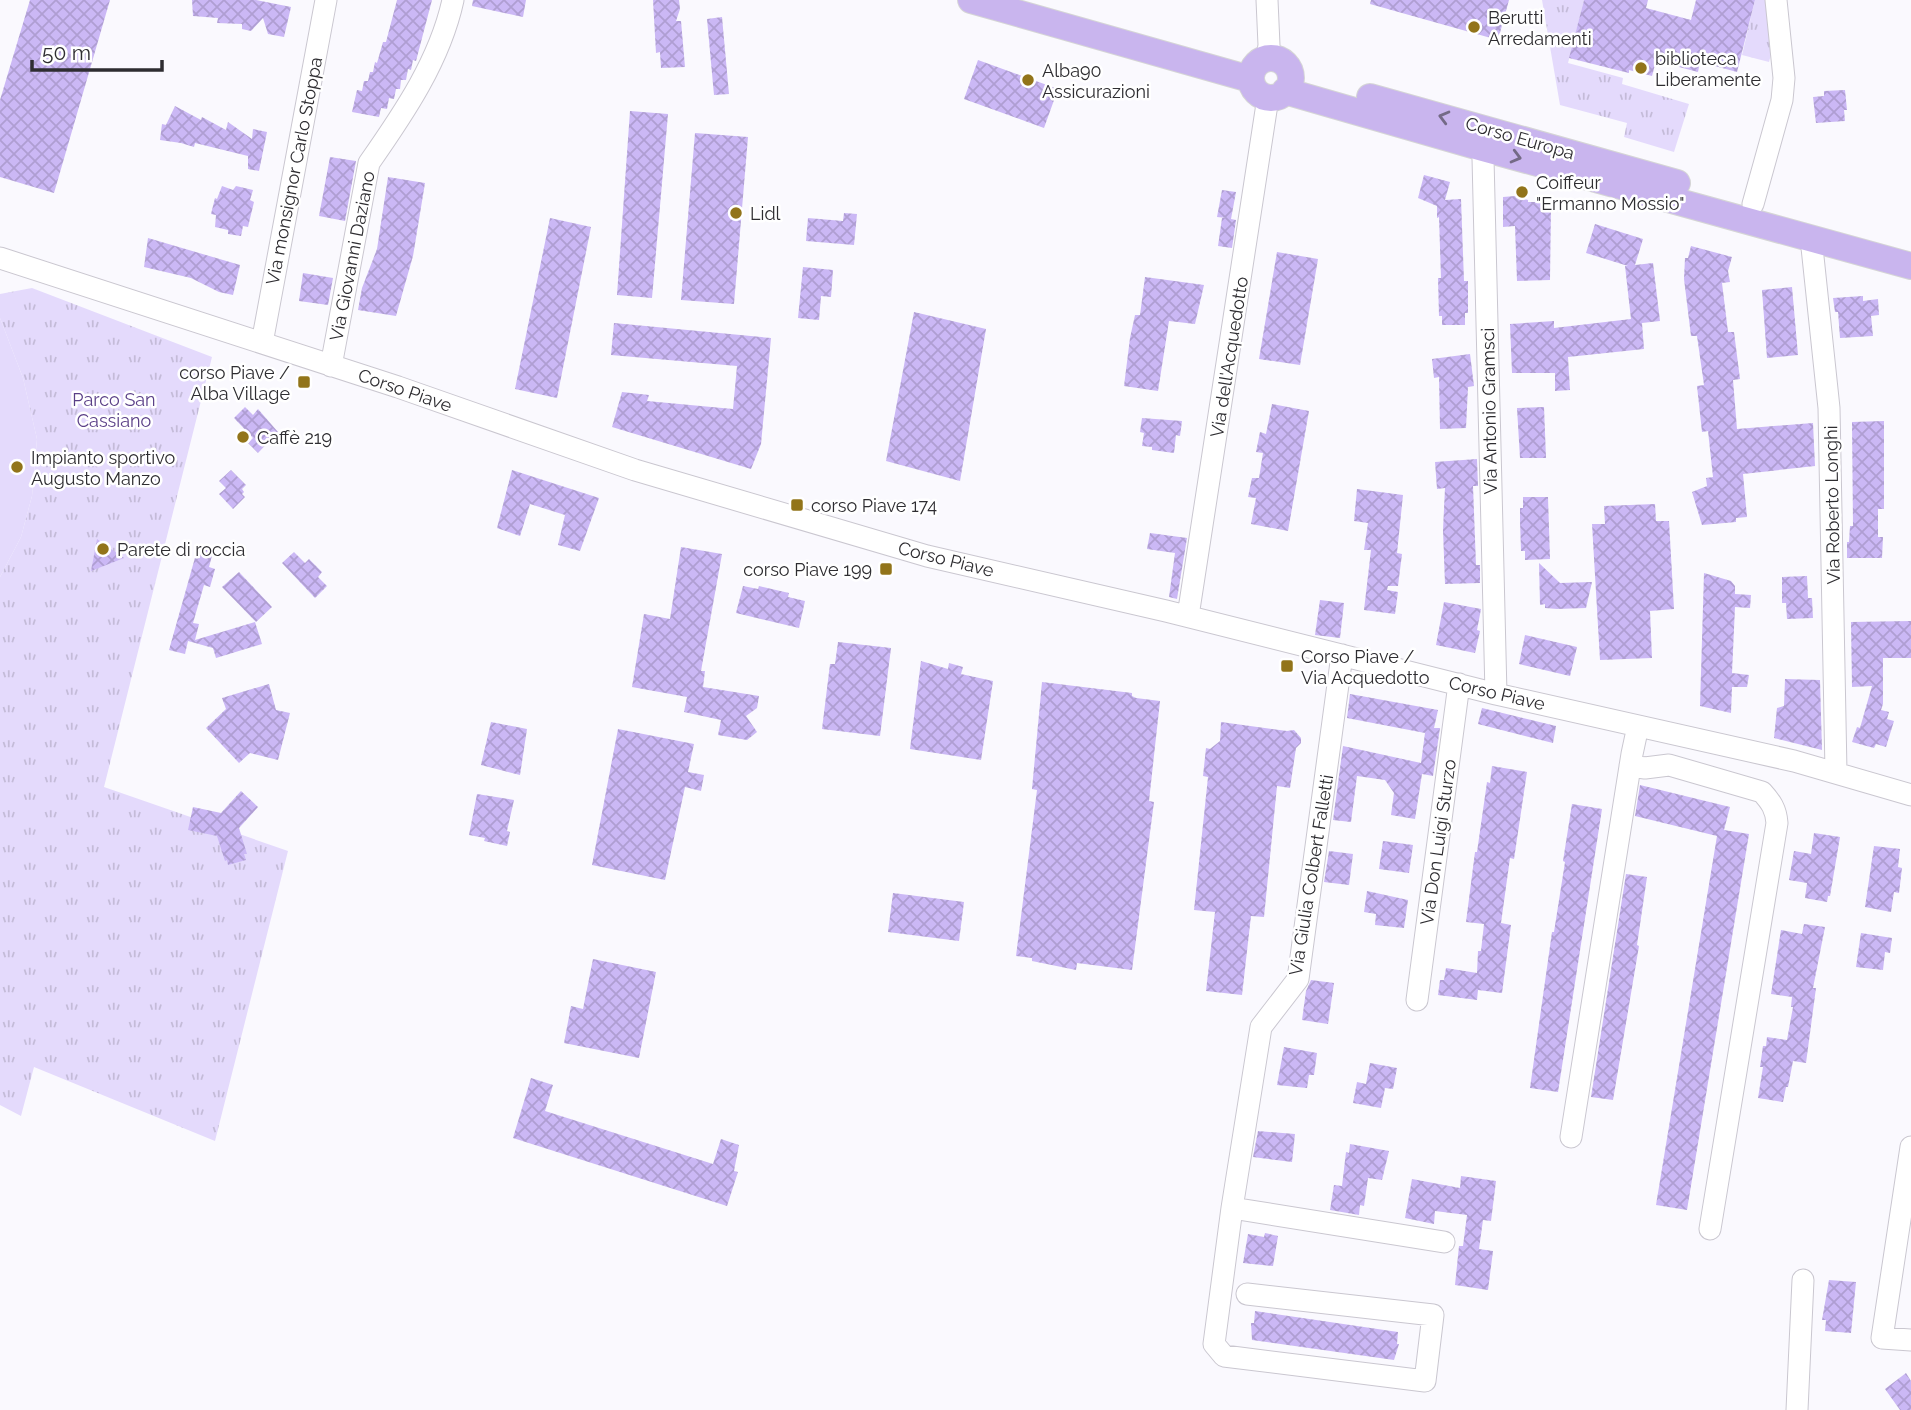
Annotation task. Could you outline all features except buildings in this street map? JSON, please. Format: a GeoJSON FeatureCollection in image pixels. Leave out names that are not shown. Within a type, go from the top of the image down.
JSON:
{"type":"FeatureCollection","features":[{"type":"Feature","properties":{"kind":"main road","name":"Corso Europa"},"geometry":{"type":"LineString","coordinates":[[971,0],[1269,77]]}},
{"type":"Feature","properties":{"kind":"main road","name":"Corso Europa"},"geometry":{"type":"LineString","coordinates":[[1025,0],[1269,77],[1911,266]]}},
{"type":"Feature","properties":{"kind":"main road","name":"Corso Europa"},"geometry":{"type":"LineString","coordinates":[[1485,139],[1753,204],[1911,248]]}},
{"type":"Feature","properties":{"kind":"street","name":"Via monsignor Carlo Stoppa"},"geometry":{"type":"LineString","coordinates":[[261,343],[326,0]]}},
{"type":"Feature","properties":{"kind":"street","name":"Via Giovanni Daziano"},"geometry":{"type":"LineString","coordinates":[[331,366],[369,163],[436,56],[453,0]]}},
{"type":"Feature","properties":{"kind":"street","name":"Via dell'Acquedotto"},"geometry":{"type":"LineString","coordinates":[[1188,617],[1267,104],[1267,0]]}},
{"type":"Feature","properties":{"kind":"street"},"geometry":{"type":"LineString","coordinates":[[1753,204],[1782,100],[1784,78],[1776,0]]}},
{"type":"Feature","properties":{"kind":"street","name":"Via Antonio Gramsci"},"geometry":{"type":"LineString","coordinates":[[1485,139],[1496,694]]}},
{"type":"Feature","properties":{"kind":"street","name":"Via Roberto Longhi"},"geometry":{"type":"LineString","coordinates":[[1811,238],[1829,408],[1836,772]]}},
{"type":"Feature","properties":{"kind":"street","name":"Corso Piave"},"geometry":{"type":"LineString","coordinates":[[0,258],[331,366],[635,470],[927,556],[1188,617],[1496,694],[1836,772],[1911,795]]}},
{"type":"Feature","properties":{"kind":"street","name":"Via Giulia Colbert Falletti"},"geometry":{"type":"LineString","coordinates":[[1247,1294],[1433,1315],[1424,1381],[1224,1356],[1213,1344],[1261,1027],[1298,979],[1342,655]]}},
{"type":"Feature","properties":{"kind":"street","name":"Via Don Luigi Sturzo"},"geometry":{"type":"LineString","coordinates":[[1417,1000],[1459,684]]}},
{"type":"Feature","properties":{"kind":"street"},"geometry":{"type":"LineString","coordinates":[[1571,1137],[1638,726]]}},
{"type":"Feature","properties":{"kind":"street"},"geometry":{"type":"LineString","coordinates":[[1630,766],[1646,768],[1669,765],[1762,792],[1771,801],[1776,812],[1777,822],[1710,1229]]}},
{"type":"Feature","properties":{"kind":"street"},"geometry":{"type":"LineString","coordinates":[[1911,1147],[1882,1338],[1911,1340]]}},
{"type":"Feature","properties":{"kind":"street"},"geometry":{"type":"LineString","coordinates":[[1232,1208],[1444,1242]]}},
{"type":"Feature","properties":{"kind":"street"},"geometry":{"type":"LineString","coordinates":[[1797,1410],[1803,1280]]}},
{"type":"Feature","properties":{"kind":"green space"},"geometry":{"type":"Polygon","coordinates":[[[1542,0],[1584,0],[1568,63],[1623,78],[1622,84],[1689,104],[1674,152],[1624,137],[1627,123],[1560,105],[1542,0]]]}},
{"type":"Feature","properties":{"kind":"green space"},"geometry":{"type":"Polygon","coordinates":[[[1755,0],[1768,0],[1774,43],[1769,62],[1742,55],[1755,0]]]}},
{"type":"Feature","properties":{"kind":"green space","name":"Parco San Cassiano"},"geometry":{"type":"Polygon","coordinates":[[[32,288],[212,357],[104,787],[288,851],[215,1141],[34,1067],[21,1116],[0,1105],[0,577],[21,537],[32,496],[37,439],[23,378],[0,318],[0,294],[32,288]]]}},
{"type":"Feature","properties":{"kind":"green space","name":"Impianto sportivo Augusto Manzo"},"geometry":{"type":"Polygon","coordinates":[[[0,318],[23,378],[37,439],[32,496],[21,537],[0,577],[0,318]]]}},
{"type":"Feature","properties":{"kind":"place","name":"Berutti Arredamenti"},"geometry":{"type":"Point","coordinates":[1474,27]}},
{"type":"Feature","properties":{"kind":"place","name":"biblioteca Liberamente"},"geometry":{"type":"Point","coordinates":[1641,68]}},
{"type":"Feature","properties":{"kind":"place","name":"Alba90 Assicurazioni"},"geometry":{"type":"Point","coordinates":[1028,80]}},
{"type":"Feature","properties":{"kind":"place","name":"Coiffeur \"Ermanno Mossio\""},"geometry":{"type":"Point","coordinates":[1522,192]}},
{"type":"Feature","properties":{"kind":"place","name":"Lidl"},"geometry":{"type":"Point","coordinates":[736,213]}},
{"type":"Feature","properties":{"kind":"place","name":"corso Piave / Alba Village"},"geometry":{"type":"Point","coordinates":[304,382]}},
{"type":"Feature","properties":{"kind":"place","name":"Caffè 219"},"geometry":{"type":"Point","coordinates":[243,437]}},
{"type":"Feature","properties":{"kind":"place","name":"Impianto sportivo Augusto Manzo"},"geometry":{"type":"Point","coordinates":[17,467]}},
{"type":"Feature","properties":{"kind":"place","name":"corso Piave 174"},"geometry":{"type":"Point","coordinates":[797,505]}},
{"type":"Feature","properties":{"kind":"place","name":"Parete di roccia"},"geometry":{"type":"Point","coordinates":[103,549]}},
{"type":"Feature","properties":{"kind":"place","name":"corso Piave 199"},"geometry":{"type":"Point","coordinates":[886,569]}},
{"type":"Feature","properties":{"kind":"place","name":"Corso Piave / Via Acquedotto"},"geometry":{"type":"Point","coordinates":[1287,666]}}]}
